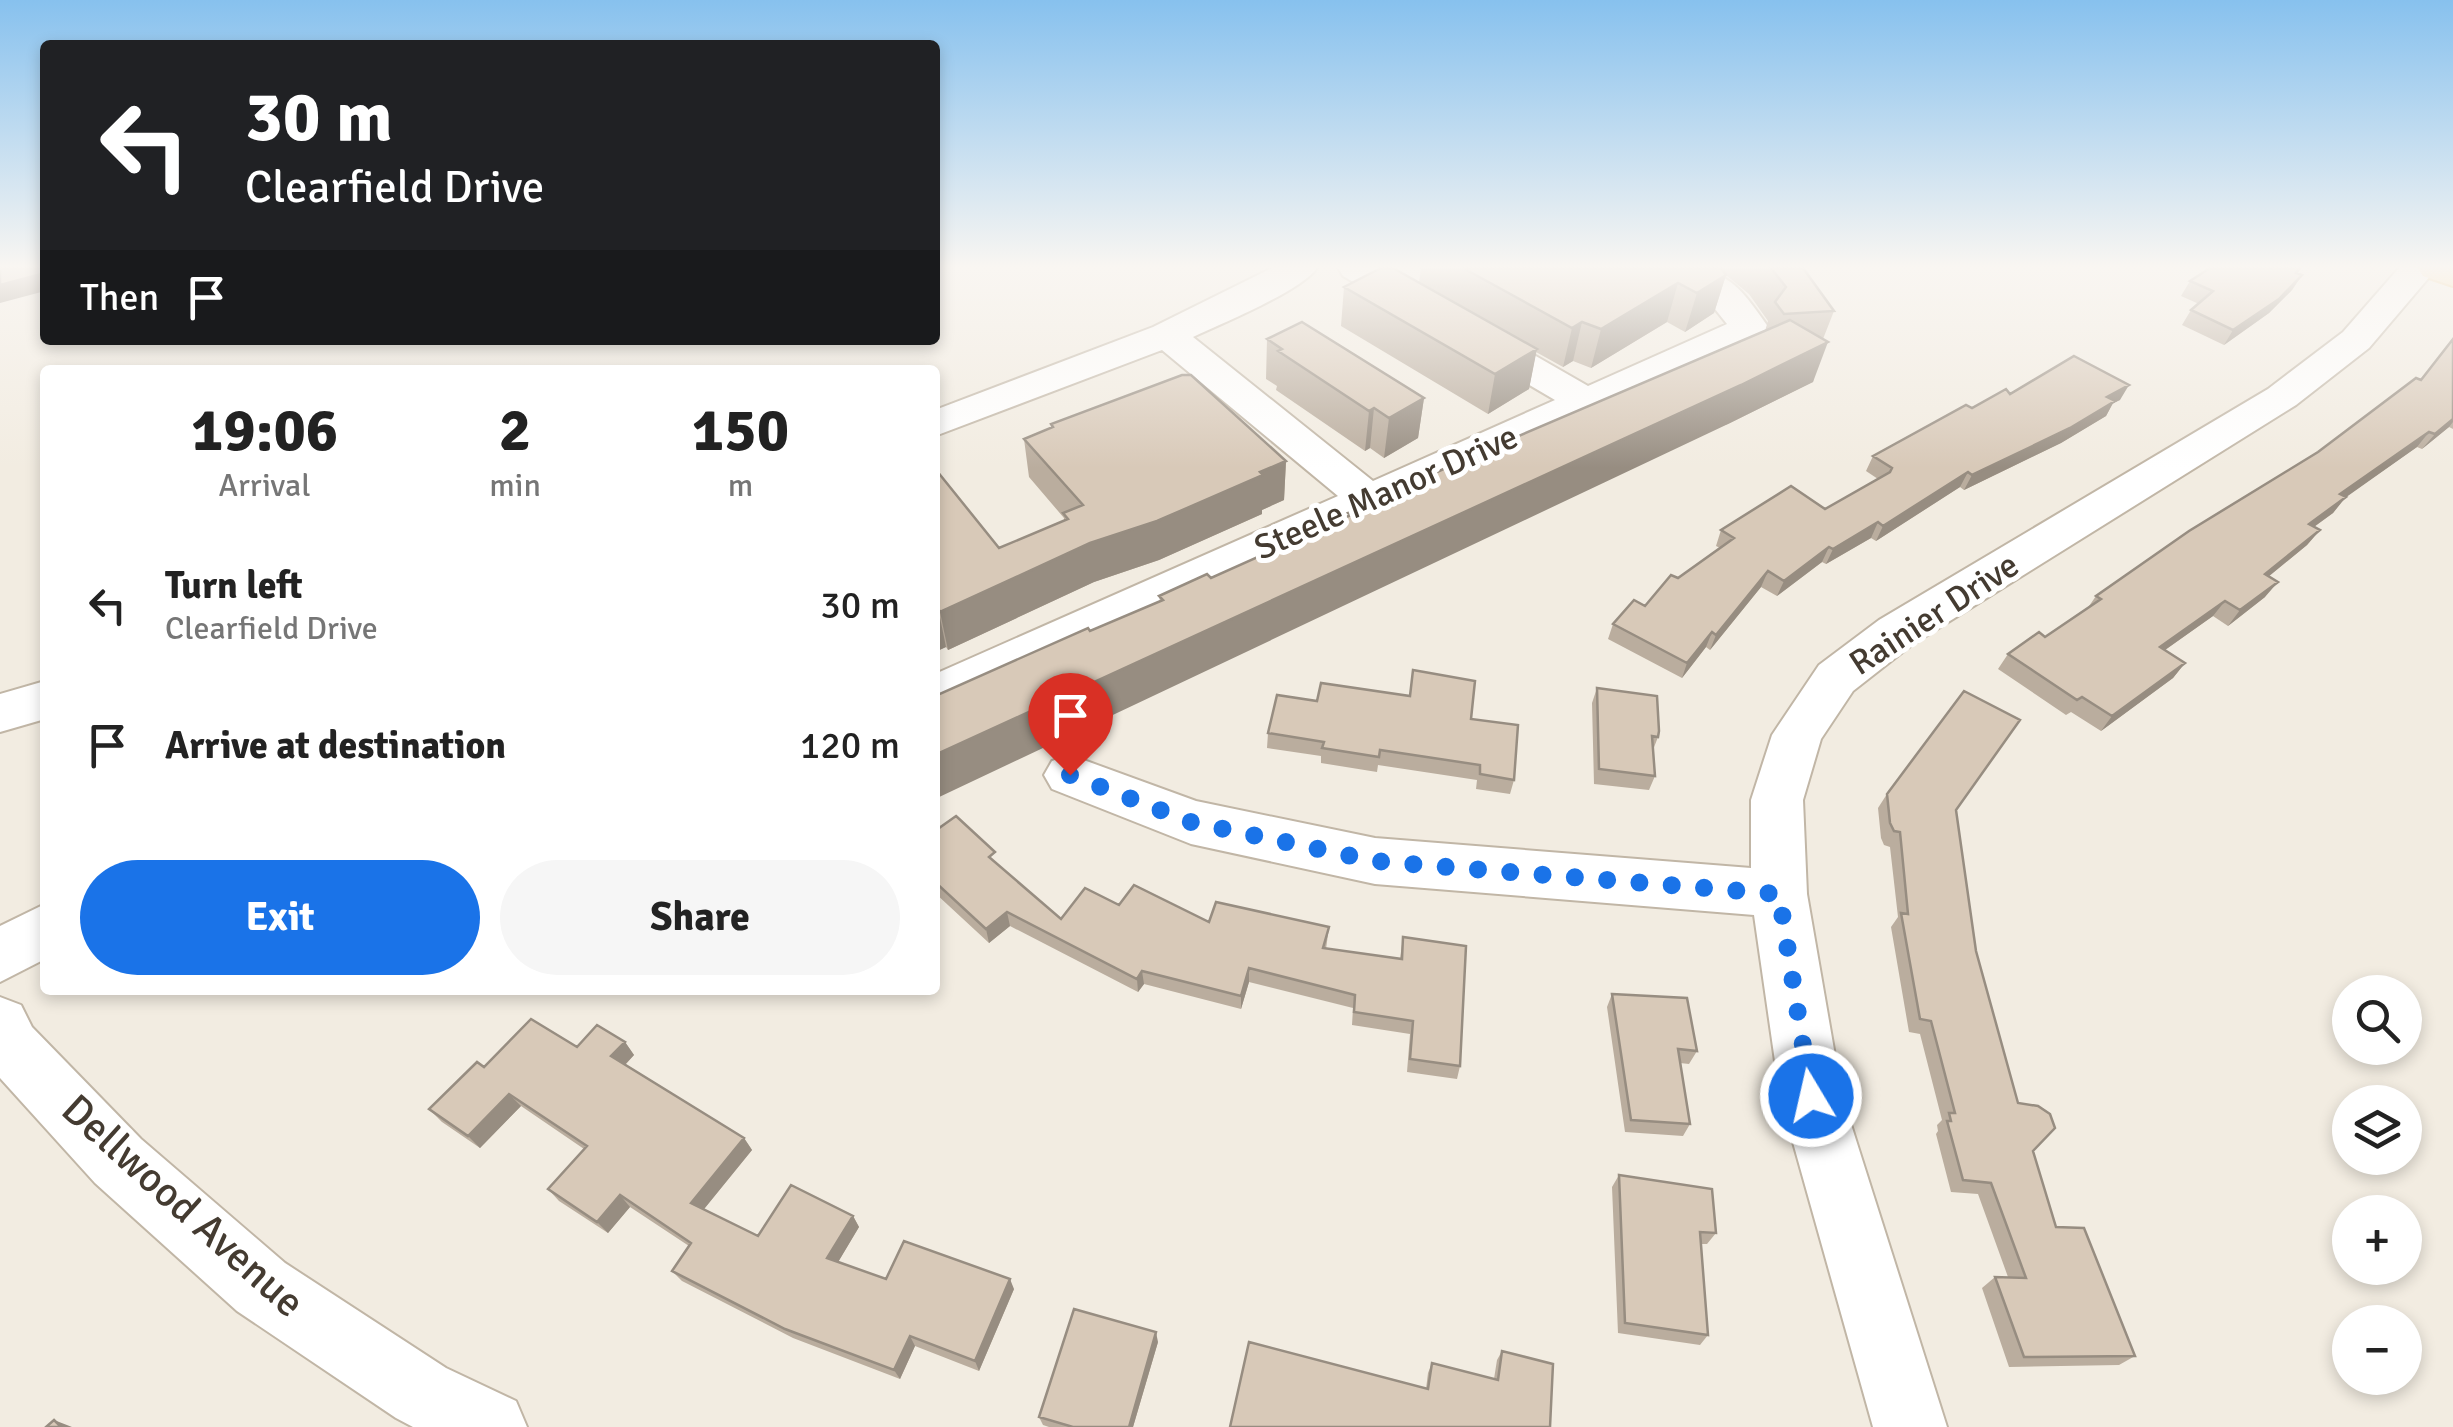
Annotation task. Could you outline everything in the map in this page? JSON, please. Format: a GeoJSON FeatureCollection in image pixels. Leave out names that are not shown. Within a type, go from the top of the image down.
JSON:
{"type":"FeatureCollection","features":[{"type":"Feature","properties":{"kind":"street"},"geometry":{"type":"LineString","coordinates":[[940,422],[1171,335]]}},
{"type":"Feature","properties":{"kind":"street"},"geometry":{"type":"LineString","coordinates":[[1471,335],[1587,402]]}},
{"type":"Feature","properties":{"kind":"street","name":"Steele Manor Drive"},"geometry":{"type":"LineString","coordinates":[[940,693],[1735,335]]}},
{"type":"Feature","properties":{"kind":"street","name":"Rainier Drive"},"geometry":{"type":"LineString","coordinates":[[1910,1427],[1811,1096],[1779,894],[1777,800],[1796,735],[1836,678],[1896,632],[2282,397],[2361,335]]}},
{"type":"Feature","properties":{"kind":"street"},"geometry":{"type":"LineString","coordinates":[[1168,336],[1368,500]]}},
{"type":"Feature","properties":{"kind":"street"},"geometry":{"type":"LineString","coordinates":[[0,713],[40,701]]}},
{"type":"Feature","properties":{"kind":"street"},"geometry":{"type":"LineString","coordinates":[[1070,775],[1191,822],[1375,861],[1779,894]]}},
{"type":"Feature","properties":{"kind":"street"},"geometry":{"type":"LineString","coordinates":[[0,957],[40,931]]}},
{"type":"Feature","properties":{"kind":"street","name":"Dellwood Avenue"},"geometry":{"type":"LineString","coordinates":[[4,1042],[118,1160],[262,1287],[421,1393],[490,1427]]}},
{"type":"Feature","properties":{"kind":"building"},"geometry":{"type":"Polygon","coordinates":[[[1276,335],[1322,335],[1424,398],[1389,418],[1374,408],[1369,411],[1278,351],[1282,349],[1267,339],[1276,335]]]}},
{"type":"Feature","properties":{"kind":"building"},"geometry":{"type":"Polygon","coordinates":[[[1427,335],[1511,335],[1537,349],[1495,374],[1427,335]]]}},
{"type":"Feature","properties":{"kind":"building"},"geometry":{"type":"Polygon","coordinates":[[[1756,335],[1815,335],[1828,342],[940,753],[940,694],[1088,628],[1090,631],[1163,600],[1159,596],[1207,574],[1211,578],[1474,455],[1756,335]]]}},
{"type":"Feature","properties":{"kind":"building"},"geometry":{"type":"Polygon","coordinates":[[[2453,339],[2453,419],[2340,494],[2346,497],[2309,524],[2320,530],[2265,574],[2278,582],[2240,610],[2225,601],[2160,647],[2185,663],[2112,716],[2082,697],[2077,700],[2008,654],[2039,632],[2045,637],[2189,531],[2318,452],[2416,378],[2421,380],[2453,339]]]}},
{"type":"Feature","properties":{"kind":"building"},"geometry":{"type":"Polygon","coordinates":[[[2074,356],[2129,385],[2107,397],[2115,401],[2070,428],[1972,475],[1968,472],[1883,526],[1878,522],[1833,549],[1829,547],[1784,581],[1768,571],[1716,635],[1712,632],[1687,663],[1613,624],[1634,600],[1645,606],[1671,575],[1678,578],[1734,538],[1721,530],[1791,486],[1825,509],[1890,472],[1892,468],[1873,456],[1966,405],[1972,408],[2006,389],[2010,394],[2074,356]]]}},
{"type":"Feature","properties":{"kind":"building"},"geometry":{"type":"Polygon","coordinates":[[[1191,375],[1286,461],[1260,472],[1263,475],[1157,521],[1090,543],[940,612],[940,475],[999,548],[1068,519],[1063,513],[1083,505],[1024,439],[1053,427],[1051,424],[1191,375]]]}},
{"type":"Feature","properties":{"kind":"building"},"geometry":{"type":"Polygon","coordinates":[[[1413,670],[1475,681],[1471,719],[1518,725],[1514,780],[1480,774],[1480,765],[1380,750],[1379,757],[1322,748],[1324,742],[1268,733],[1277,695],[1317,701],[1321,683],[1410,696],[1413,670]]]}},
{"type":"Feature","properties":{"kind":"building"},"geometry":{"type":"Polygon","coordinates":[[[1597,688],[1657,696],[1659,731],[1658,737],[1652,736],[1655,776],[1599,769],[1597,688]]]}},
{"type":"Feature","properties":{"kind":"building"},"geometry":{"type":"Polygon","coordinates":[[[1964,691],[2020,720],[1956,810],[1976,951],[2018,1103],[2038,1106],[2050,1114],[2055,1128],[2033,1151],[2056,1227],[2084,1228],[2135,1356],[2024,1357],[1995,1277],[2026,1278],[1991,1183],[1963,1180],[1947,1121],[1951,1121],[1949,1113],[1955,1113],[1931,1021],[1920,1019],[1901,913],[1908,914],[1900,832],[1894,831],[1890,823],[1887,794],[1964,691]]]}},
{"type":"Feature","properties":{"kind":"building"},"geometry":{"type":"Polygon","coordinates":[[[956,816],[995,852],[989,857],[1061,919],[1085,888],[1119,905],[1134,885],[1209,922],[1216,902],[1329,927],[1323,948],[1402,959],[1403,937],[1466,946],[1460,1066],[1410,1059],[1413,1021],[1354,1012],[1355,995],[1249,968],[1241,996],[1142,971],[1137,979],[1007,912],[986,929],[940,887],[940,827],[956,816]]]}},
{"type":"Feature","properties":{"kind":"building"},"geometry":{"type":"Polygon","coordinates":[[[1612,994],[1687,998],[1697,1051],[1678,1049],[1690,1124],[1631,1120],[1612,994]]]}},
{"type":"Feature","properties":{"kind":"building"},"geometry":{"type":"Polygon","coordinates":[[[531,1019],[577,1047],[597,1025],[625,1042],[611,1056],[744,1138],[691,1203],[758,1236],[791,1185],[853,1216],[827,1258],[886,1279],[904,1241],[1010,1279],[975,1361],[910,1336],[894,1370],[785,1329],[672,1271],[691,1243],[620,1195],[597,1222],[548,1189],[587,1146],[509,1094],[468,1136],[429,1109],[477,1062],[484,1067],[531,1019]]]}},
{"type":"Feature","properties":{"kind":"building"},"geometry":{"type":"Polygon","coordinates":[[[1619,1175],[1712,1189],[1716,1233],[1700,1232],[1708,1335],[1625,1323],[1619,1175]]]}},
{"type":"Feature","properties":{"kind":"building"},"geometry":{"type":"Polygon","coordinates":[[[1074,1309],[1156,1332],[1129,1427],[1073,1427],[1039,1417],[1074,1309]]]}},
{"type":"Feature","properties":{"kind":"building"},"geometry":{"type":"Polygon","coordinates":[[[1249,1342],[1428,1389],[1432,1363],[1498,1380],[1502,1351],[1553,1364],[1550,1427],[1230,1427],[1249,1342]]]}},
{"type":"Feature","properties":{"kind":"route"},"geometry":{"type":"LineString","coordinates":[[1070,775],[1191,822],[1375,861],[1779,894],[1811,1096]]}}]}
